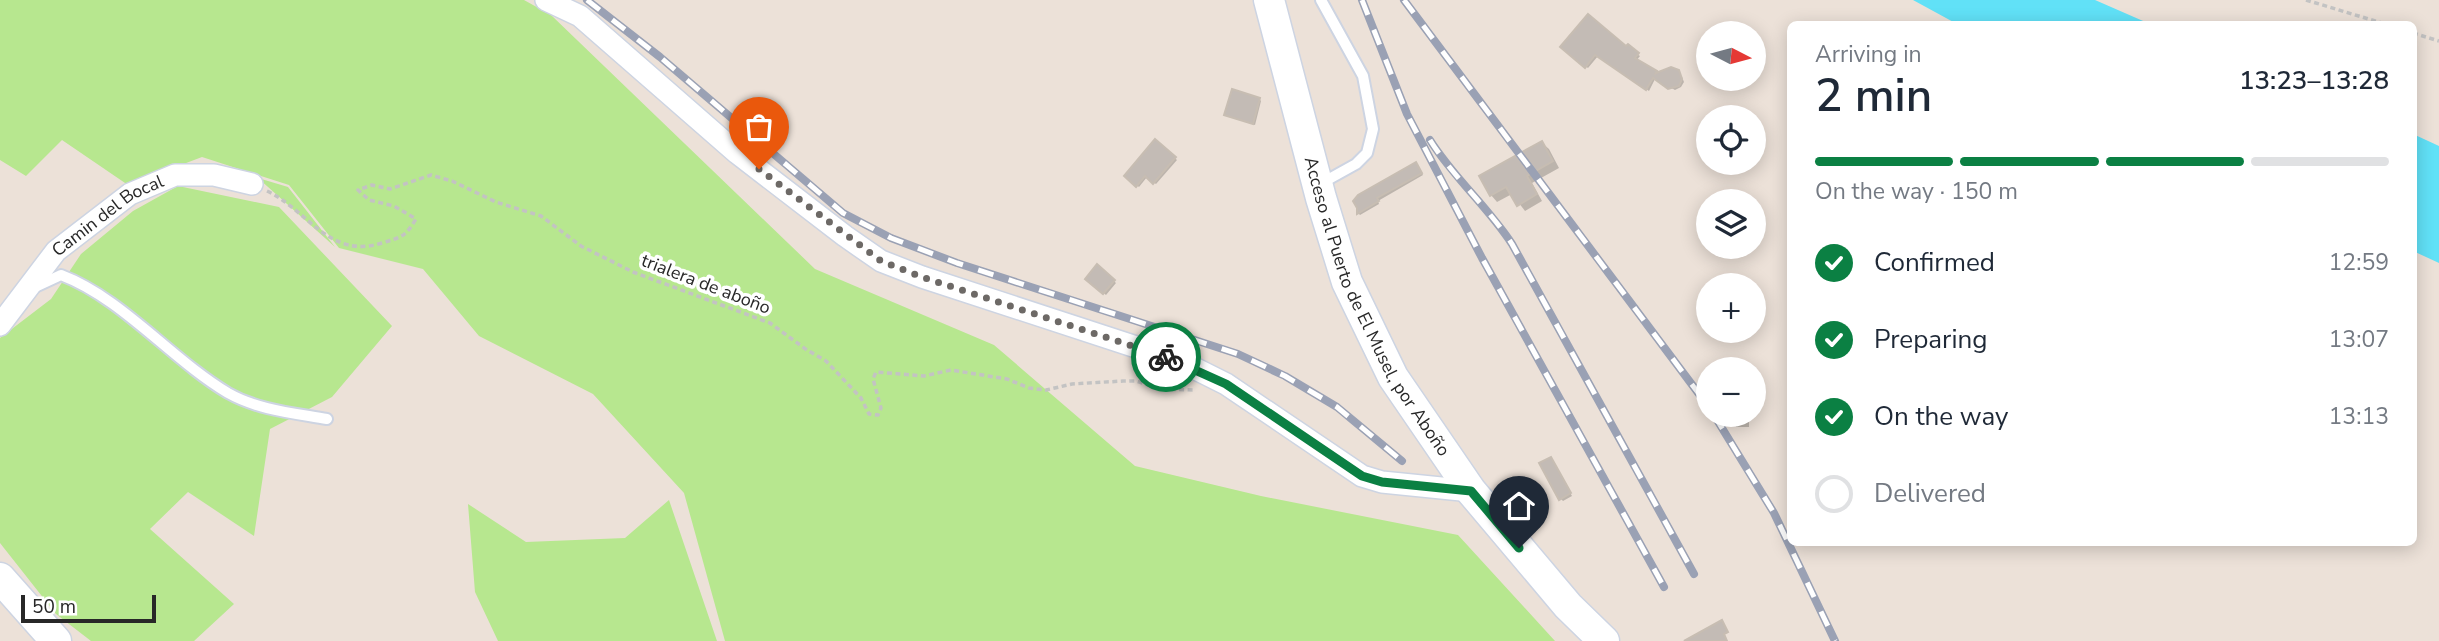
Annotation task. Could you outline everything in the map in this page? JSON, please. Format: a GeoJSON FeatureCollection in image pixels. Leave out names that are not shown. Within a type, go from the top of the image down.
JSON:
{"type":"FeatureCollection","features":[{"type":"Feature","properties":{"kind":"street"},"geometry":{"type":"LineString","coordinates":[[545,0],[580,16],[737,153],[881,261],[922,277],[1182,362],[1226,384],[1362,476],[1382,482],[1471,491]]}},
{"type":"Feature","properties":{"kind":"street","name":"Acceso al Puerto de El Musel, por Aboño"},"geometry":{"type":"LineString","coordinates":[[1269,0],[1347,282],[1393,377],[1471,491],[1568,606],[1604,641]]}},
{"type":"Feature","properties":{"kind":"street","name":"Camin del Bocal"},"geometry":{"type":"LineString","coordinates":[[0,325],[56,251],[130,194],[175,175],[214,175],[252,184]]}},
{"type":"Feature","properties":{"kind":"street"},"geometry":{"type":"LineString","coordinates":[[0,578],[56,641]]}},
{"type":"Feature","properties":{"kind":"lane"},"geometry":{"type":"LineString","coordinates":[[1318,185],[1356,164],[1367,153],[1373,130],[1363,76],[1321,0]]}},
{"type":"Feature","properties":{"kind":"lane"},"geometry":{"type":"LineString","coordinates":[[27,290],[61,275],[83,283],[113,304],[175,356],[230,394],[267,409],[327,419]]}},
{"type":"Feature","properties":{"kind":"path"},"geometry":{"type":"LineString","coordinates":[[2306,0],[2375,21]]}},
{"type":"Feature","properties":{"kind":"path"},"geometry":{"type":"LineString","coordinates":[[2417,34],[2439,41]]}},
{"type":"Feature","properties":{"kind":"path","name":"trialera de aboño"},"geometry":{"type":"LineString","coordinates":[[252,184],[273,194],[326,237],[359,248],[379,245],[407,234],[416,219],[394,206],[369,200],[358,190],[372,186],[390,189],[431,175],[452,181],[496,202],[541,216],[582,246],[633,272],[770,323],[826,361],[861,398],[869,414],[878,415],[881,408],[873,379],[876,372],[923,376],[951,370],[1007,379],[1029,388],[1046,390],[1072,384],[1136,381],[1162,389],[1196,391]]}},
{"type":"Feature","properties":{"kind":"green space"},"geometry":{"type":"Polygon","coordinates":[[[0,0],[524,0],[551,15],[815,269],[994,345],[1135,466],[1261,496],[1458,535],[1555,641],[725,641],[684,493],[593,394],[479,336],[423,269],[339,248],[289,185],[202,157],[128,185],[62,140],[26,176],[0,160],[0,0]]]}},
{"type":"Feature","properties":{"kind":"green space"},"geometry":{"type":"Polygon","coordinates":[[[258,178],[288,187],[335,247],[258,178]]]}},
{"type":"Feature","properties":{"kind":"green space"},"geometry":{"type":"Polygon","coordinates":[[[178,186],[279,207],[392,326],[332,397],[270,429],[254,536],[188,492],[150,529],[234,604],[194,641],[91,641],[56,614],[0,543],[0,338],[51,299],[81,254],[133,211],[178,186]]]}},
{"type":"Feature","properties":{"kind":"green space"},"geometry":{"type":"Polygon","coordinates":[[[669,500],[717,641],[498,641],[475,592],[468,504],[526,542],[625,538],[669,500]]]}},
{"type":"Feature","properties":{"kind":"water"},"geometry":{"type":"Polygon","coordinates":[[[1913,0],[2095,0],[2143,21],[1952,21],[1913,0]]]}},
{"type":"Feature","properties":{"kind":"water"},"geometry":{"type":"Polygon","coordinates":[[[2417,136],[2439,146],[2439,263],[2417,253],[2417,136]]]}},
{"type":"Feature","properties":{"kind":"building"},"geometry":{"type":"Polygon","coordinates":[[[1588,14],[1626,46],[1628,44],[1639,53],[1635,58],[1657,71],[1656,73],[1671,67],[1679,70],[1682,79],[1679,86],[1668,89],[1653,78],[1646,90],[1595,55],[1585,68],[1560,47],[1588,14]]]}},
{"type":"Feature","properties":{"kind":"building"},"geometry":{"type":"Polygon","coordinates":[[[1232,89],[1260,98],[1253,124],[1224,115],[1232,89]]]}},
{"type":"Feature","properties":{"kind":"building"},"geometry":{"type":"Polygon","coordinates":[[[1155,139],[1176,157],[1153,184],[1145,176],[1136,187],[1124,176],[1155,139]]]}},
{"type":"Feature","properties":{"kind":"building"},"geometry":{"type":"Polygon","coordinates":[[[1542,141],[1553,161],[1527,176],[1537,194],[1517,206],[1506,187],[1490,196],[1479,176],[1542,141]]]}},
{"type":"Feature","properties":{"kind":"building"},"geometry":{"type":"Polygon","coordinates":[[[1416,162],[1422,173],[1377,198],[1379,201],[1357,214],[1353,201],[1358,195],[1416,162]]]}},
{"type":"Feature","properties":{"kind":"building"},"geometry":{"type":"Polygon","coordinates":[[[1097,264],[1115,280],[1103,294],[1085,279],[1097,264]]]}},
{"type":"Feature","properties":{"kind":"building"},"geometry":{"type":"Polygon","coordinates":[[[1551,457],[1571,493],[1559,500],[1539,463],[1551,457]]]}},
{"type":"Feature","properties":{"kind":"building"},"geometry":{"type":"Polygon","coordinates":[[[1722,620],[1728,632],[1724,634],[1727,641],[1684,641],[1722,620]]]}},
{"type":"Feature","properties":{"kind":"railway"},"geometry":{"type":"LineString","coordinates":[[587,0],[660,57],[843,213],[891,238],[957,263],[1238,354],[1285,376],[1337,407],[1402,461]]}},
{"type":"Feature","properties":{"kind":"railway"},"geometry":{"type":"LineString","coordinates":[[1362,0],[1407,114],[1482,258],[1664,587]]}},
{"type":"Feature","properties":{"kind":"railway"},"geometry":{"type":"LineString","coordinates":[[1404,0],[1696,390]]}},
{"type":"Feature","properties":{"kind":"railway"},"geometry":{"type":"LineString","coordinates":[[1430,140],[1512,244],[1694,574]]}},
{"type":"Feature","properties":{"kind":"railway"},"geometry":{"type":"LineString","coordinates":[[1721,427],[1774,513],[1787,540]]}},
{"type":"Feature","properties":{"kind":"railway"},"geometry":{"type":"LineString","coordinates":[[1790,546],[1835,641]]}},
{"type":"Feature","properties":{"kind":"way so far"},"geometry":{"type":"LineString","coordinates":[[759,169],[881,261],[1166,357]]}},
{"type":"Feature","properties":{"kind":"route"},"geometry":{"type":"LineString","coordinates":[[1166,357],[1226,384],[1362,476],[1382,482],[1471,491],[1519,548]]}}]}
